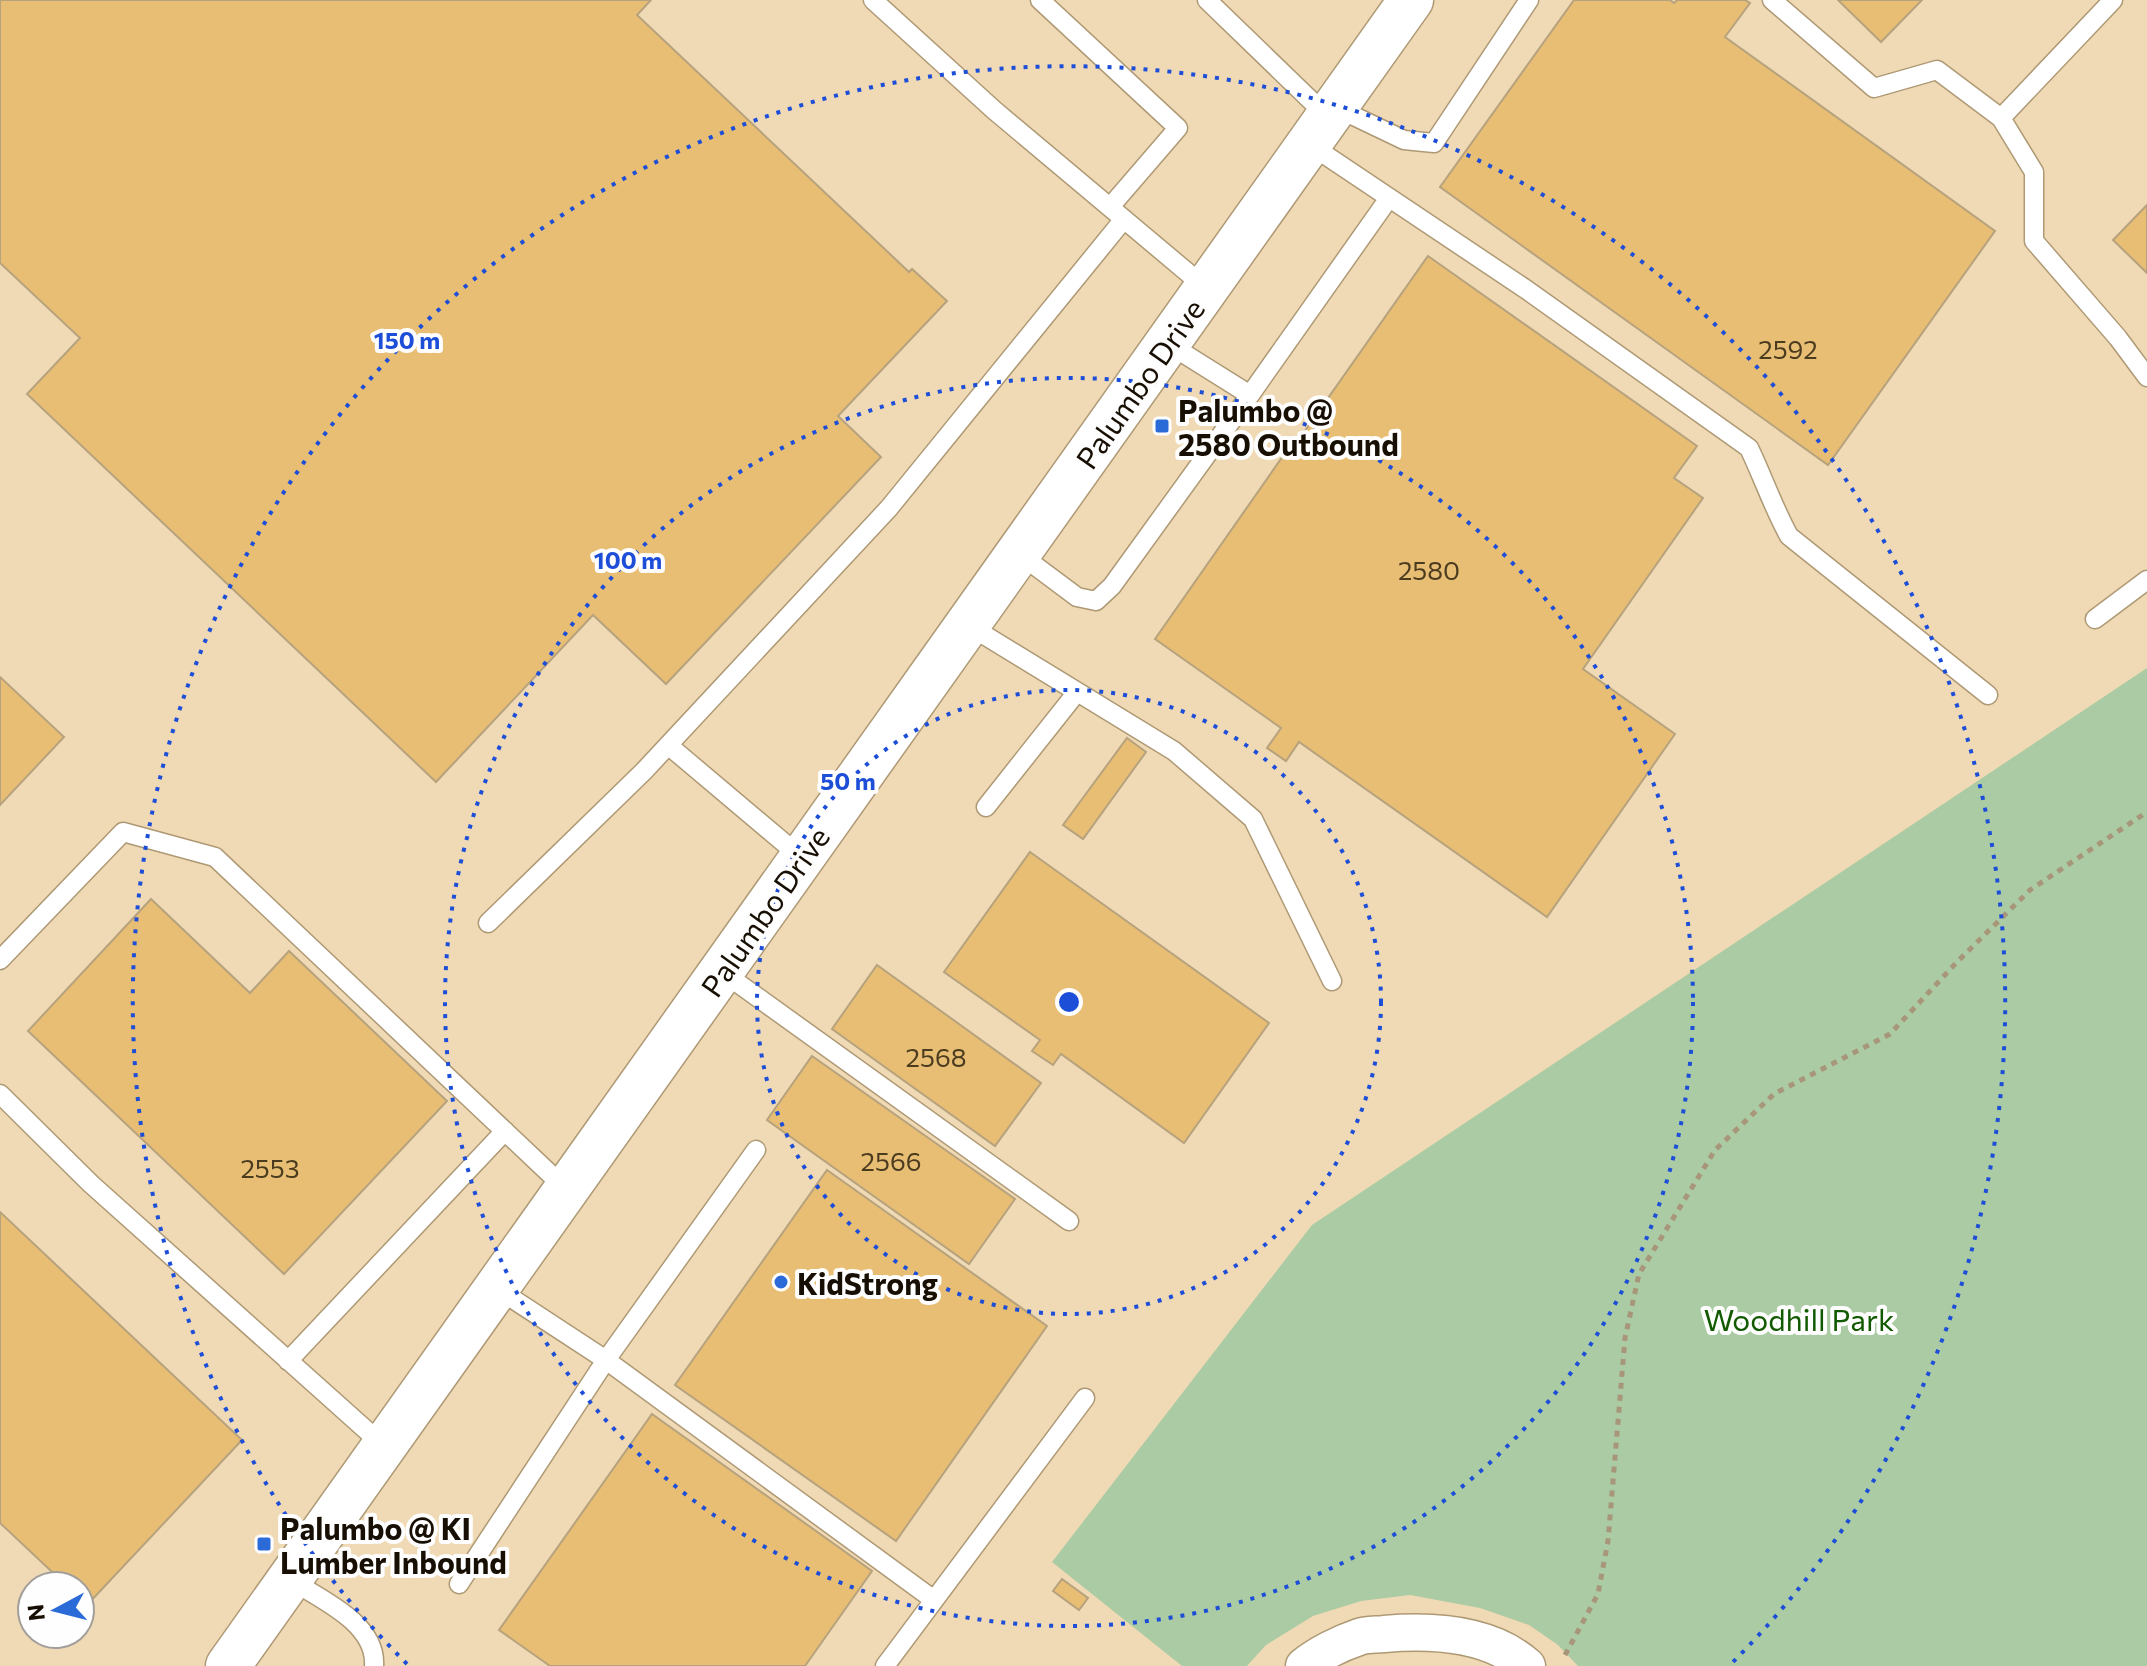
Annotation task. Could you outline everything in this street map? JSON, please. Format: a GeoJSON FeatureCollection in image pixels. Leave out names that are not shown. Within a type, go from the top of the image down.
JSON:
{"type":"FeatureCollection","features":[{"type":"Feature","properties":{"kind":"street","name":"Palumbo Drive"},"geometry":{"type":"LineString","coordinates":[[228,1666],[1411,0]]}},
{"type":"Feature","properties":{"kind":"street"},"geometry":{"type":"LineString","coordinates":[[1304,1666],[1314,1658],[1362,1636],[1412,1632],[1466,1637],[1514,1655],[1527,1666]]}},
{"type":"Feature","properties":{"kind":"lane"},"geometry":{"type":"LineString","coordinates":[[873,0],[994,110],[1206,288]]}},
{"type":"Feature","properties":{"kind":"lane"},"geometry":{"type":"LineString","coordinates":[[488,923],[668,745],[889,508],[1117,213],[1178,128],[1040,0]]}},
{"type":"Feature","properties":{"kind":"lane"},"geometry":{"type":"LineString","coordinates":[[1207,0],[1324,123],[1389,198],[1527,290],[1749,448],[1763,477],[1771,504],[1789,536],[1988,695]]}},
{"type":"Feature","properties":{"kind":"lane"},"geometry":{"type":"LineString","coordinates":[[1324,123],[1404,140],[1434,143],[1529,0]]}},
{"type":"Feature","properties":{"kind":"lane"},"geometry":{"type":"LineString","coordinates":[[1772,0],[1874,88],[1937,70],[2001,118],[2034,172],[2034,241],[2118,338],[2147,377]]}},
{"type":"Feature","properties":{"kind":"lane"},"geometry":{"type":"LineString","coordinates":[[2001,118],[2113,0]]}},
{"type":"Feature","properties":{"kind":"lane"},"geometry":{"type":"LineString","coordinates":[[1018,553],[1077,597],[1096,601],[1112,586],[1389,198]]}},
{"type":"Feature","properties":{"kind":"lane"},"geometry":{"type":"LineString","coordinates":[[1167,343],[1250,395]]}},
{"type":"Feature","properties":{"kind":"lane"},"geometry":{"type":"LineString","coordinates":[[2095,619],[2147,580]]}},
{"type":"Feature","properties":{"kind":"lane"},"geometry":{"type":"LineString","coordinates":[[968,625],[1174,751],[1253,819],[1332,981]]}},
{"type":"Feature","properties":{"kind":"lane"},"geometry":{"type":"LineString","coordinates":[[986,807],[1077,692]]}},
{"type":"Feature","properties":{"kind":"lane"},"geometry":{"type":"LineString","coordinates":[[668,745],[802,858]]}},
{"type":"Feature","properties":{"kind":"lane"},"geometry":{"type":"LineString","coordinates":[[0,960],[123,832],[215,857],[566,1189]]}},
{"type":"Feature","properties":{"kind":"lane"},"geometry":{"type":"LineString","coordinates":[[721,971],[1069,1221]]}},
{"type":"Feature","properties":{"kind":"lane"},"geometry":{"type":"LineString","coordinates":[[0,1094],[91,1184],[384,1446]]}},
{"type":"Feature","properties":{"kind":"lane"},"geometry":{"type":"LineString","coordinates":[[288,1361],[505,1131]]}},
{"type":"Feature","properties":{"kind":"lane"},"geometry":{"type":"LineString","coordinates":[[459,1584],[606,1360],[756,1150]]}},
{"type":"Feature","properties":{"kind":"lane"},"geometry":{"type":"LineString","coordinates":[[496,1288],[606,1360],[934,1600]]}},
{"type":"Feature","properties":{"kind":"lane"},"geometry":{"type":"LineString","coordinates":[[885,1666],[1085,1398]]}},
{"type":"Feature","properties":{"kind":"lane"},"geometry":{"type":"LineString","coordinates":[[289,1579],[355,1623],[371,1642],[374,1666]]}},
{"type":"Feature","properties":{"kind":"path"},"geometry":{"type":"LineString","coordinates":[[1559,1666],[1598,1594],[1610,1527],[1625,1338],[1639,1274],[1715,1150],[1774,1094],[1890,1034],[2030,890],[2147,812]]}},
{"type":"Feature","properties":{"kind":"green space","name":"Woodhill Park"},"geometry":{"type":"Polygon","coordinates":[[[2147,668],[2147,1666],[1578,1666],[1558,1645],[1529,1625],[1480,1608],[1410,1595],[1361,1601],[1313,1616],[1266,1645],[1247,1666],[1182,1666],[1052,1562],[1312,1225],[2147,668]]]}},
{"type":"Feature","properties":{"kind":"building"},"geometry":{"type":"Polygon","coordinates":[[[0,0],[651,0],[637,15],[909,272],[912,269],[947,301],[838,416],[881,457],[666,684],[593,615],[436,782],[27,394],[80,338],[0,263],[0,0]]]}},
{"type":"Feature","properties":{"kind":"building"},"geometry":{"type":"Polygon","coordinates":[[[1574,0],[1670,0],[1674,3],[1677,0],[1745,0],[1750,3],[1725,37],[1995,231],[1828,465],[1440,187],[1574,0]]]}},
{"type":"Feature","properties":{"kind":"building"},"geometry":{"type":"Polygon","coordinates":[[[1838,0],[1922,0],[1881,42],[1838,0]]]}},
{"type":"Feature","properties":{"kind":"building"},"geometry":{"type":"Polygon","coordinates":[[[2147,205],[2147,273],[2113,240],[2147,205]]]}},
{"type":"Feature","properties":{"kind":"building"},"geometry":{"type":"Polygon","coordinates":[[[1428,256],[1697,446],[1674,478],[1703,498],[1583,669],[1675,734],[1547,917],[1299,742],[1286,761],[1267,748],[1281,728],[1155,639],[1290,446],[1295,450],[1300,438],[1428,256]]]}},
{"type":"Feature","properties":{"kind":"building"},"geometry":{"type":"Polygon","coordinates":[[[0,677],[64,737],[0,805],[0,677]]]}},
{"type":"Feature","properties":{"kind":"building"},"geometry":{"type":"Polygon","coordinates":[[[1127,738],[1146,752],[1083,839],[1063,825],[1127,738]]]}},
{"type":"Feature","properties":{"kind":"building"},"geometry":{"type":"Polygon","coordinates":[[[1030,852],[1269,1023],[1184,1143],[1061,1054],[1053,1065],[1032,1051],[1040,1040],[944,972],[1030,852]]]}},
{"type":"Feature","properties":{"kind":"building"},"geometry":{"type":"Polygon","coordinates":[[[151,899],[250,993],[289,951],[447,1101],[284,1274],[28,1031],[151,899]]]}},
{"type":"Feature","properties":{"kind":"building"},"geometry":{"type":"Polygon","coordinates":[[[877,965],[1041,1083],[995,1146],[832,1029],[877,965]]]}},
{"type":"Feature","properties":{"kind":"building"},"geometry":{"type":"Polygon","coordinates":[[[812,1056],[1015,1199],[969,1264],[767,1120],[812,1056]]]}},
{"type":"Feature","properties":{"kind":"building"},"geometry":{"type":"Polygon","coordinates":[[[827,1170],[1047,1326],[896,1541],[675,1385],[827,1170]]]}},
{"type":"Feature","properties":{"kind":"building"},"geometry":{"type":"Polygon","coordinates":[[[0,1212],[242,1440],[96,1595],[96,1570],[50,1570],[0,1523],[0,1212]]]}},
{"type":"Feature","properties":{"kind":"building"},"geometry":{"type":"Polygon","coordinates":[[[652,1414],[872,1571],[805,1666],[550,1666],[499,1630],[652,1414]]]}},
{"type":"Feature","properties":{"kind":"building"},"geometry":{"type":"Polygon","coordinates":[[[1062,1579],[1088,1598],[1079,1610],[1053,1591],[1062,1579]]]}},
{"type":"Feature","properties":{"kind":"place","name":"Palumbo @ 2580 Outbound"},"geometry":{"type":"Point","coordinates":[1162,426]}},
{"type":"Feature","properties":{"kind":"place","name":"KidStrong"},"geometry":{"type":"Point","coordinates":[781,1282]}},
{"type":"Feature","properties":{"kind":"place","name":"Palumbo @ KI Lumber Inbound"},"geometry":{"type":"Point","coordinates":[264,1544]}}]}
